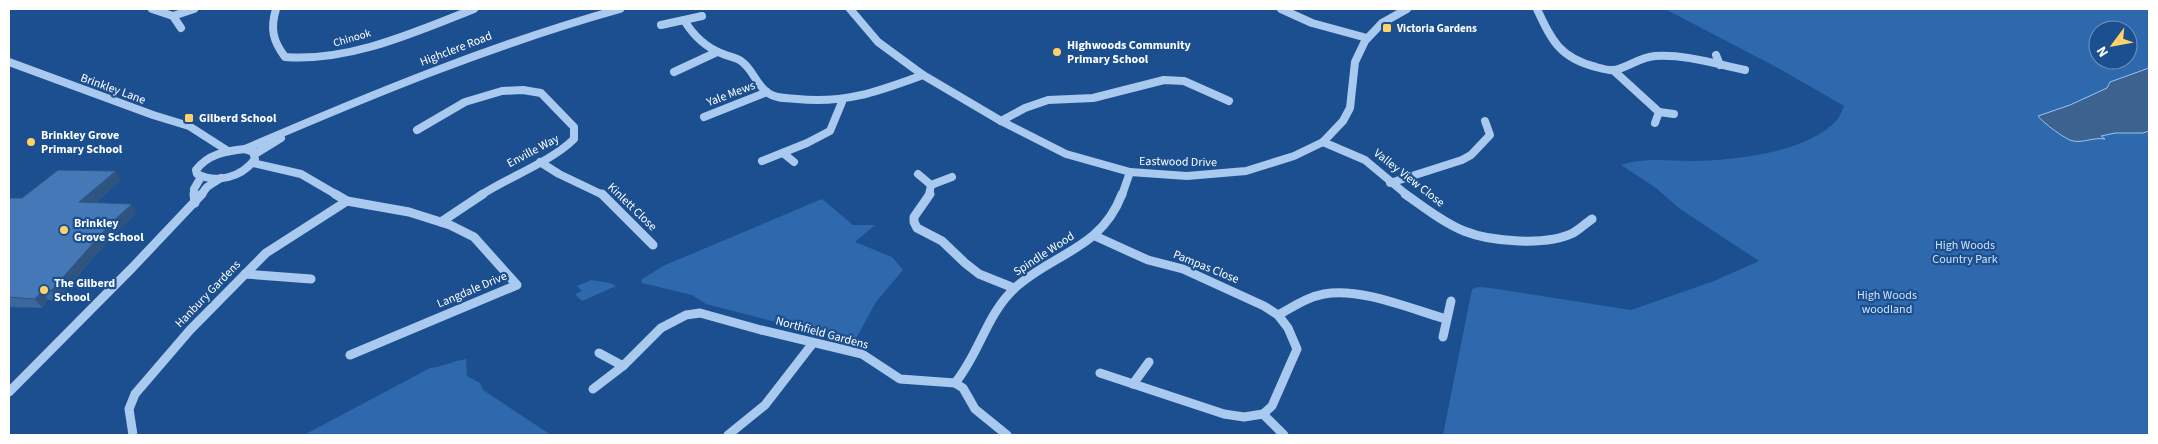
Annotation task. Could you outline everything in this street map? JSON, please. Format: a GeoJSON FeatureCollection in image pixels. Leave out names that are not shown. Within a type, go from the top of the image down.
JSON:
{"type":"FeatureCollection","features":[{"type":"Feature","properties":{"kind":"street"},"geometry":{"type":"LineString","coordinates":[[152,9],[173,16],[182,28]]}},
{"type":"Feature","properties":{"kind":"street"},"geometry":{"type":"LineString","coordinates":[[173,16],[194,9]]}},
{"type":"Feature","properties":{"kind":"street","name":"Chinook"},"geometry":{"type":"LineString","coordinates":[[276,9],[270,26],[272,35],[285,57],[297,60],[310,60],[335,54],[430,26],[474,9]]}},
{"type":"Feature","properties":{"kind":"street","name":"Highclere Road"},"geometry":{"type":"LineString","coordinates":[[211,156],[245,148],[442,66],[493,47],[620,9]]}},
{"type":"Feature","properties":{"kind":"street","name":"Eastwood Drive"},"geometry":{"type":"LineString","coordinates":[[850,9],[878,42],[923,74],[1001,121],[1066,154],[1130,172],[1187,176],[1246,171],[1294,156],[1323,142],[1343,121],[1350,108],[1355,62],[1359,52],[1368,38],[1382,23],[1407,9]]}},
{"type":"Feature","properties":{"kind":"street"},"geometry":{"type":"LineString","coordinates":[[1281,9],[1320,26],[1368,38]]}},
{"type":"Feature","properties":{"kind":"street"},"geometry":{"type":"LineString","coordinates":[[1537,9],[1558,50],[1572,60],[1613,70],[1660,112],[1674,114]]}},
{"type":"Feature","properties":{"kind":"street"},"geometry":{"type":"LineString","coordinates":[[661,25],[702,16]]}},
{"type":"Feature","properties":{"kind":"street"},"geometry":{"type":"LineString","coordinates":[[684,20],[688,28],[701,41],[718,52],[738,59],[749,67],[767,92],[776,97],[842,102],[872,95],[923,74]]}},
{"type":"Feature","properties":{"kind":"street"},"geometry":{"type":"LineString","coordinates":[[674,72],[718,52]]}},
{"type":"Feature","properties":{"kind":"street"},"geometry":{"type":"LineString","coordinates":[[1716,55],[1720,65]]}},
{"type":"Feature","properties":{"kind":"street"},"geometry":{"type":"LineString","coordinates":[[1613,70],[1641,58],[1655,56],[1683,58],[1744,70]]}},
{"type":"Feature","properties":{"kind":"street","name":"Brinkley Lane"},"geometry":{"type":"LineString","coordinates":[[9,62],[153,116],[189,126],[228,151]]}},
{"type":"Feature","properties":{"kind":"street"},"geometry":{"type":"LineString","coordinates":[[1001,121],[1024,108],[1048,100],[1093,98],[1164,80],[1184,81],[1229,101]]}},
{"type":"Feature","properties":{"kind":"street","name":"Enville Way"},"geometry":{"type":"LineString","coordinates":[[417,130],[465,102],[502,91],[523,90],[540,93],[565,115],[574,127],[574,139],[566,148],[499,182],[441,222]]}},
{"type":"Feature","properties":{"kind":"street","name":"Yale Mews"},"geometry":{"type":"LineString","coordinates":[[704,117],[767,92]]}},
{"type":"Feature","properties":{"kind":"street"},"geometry":{"type":"LineString","coordinates":[[762,161],[830,131],[842,102]]}},
{"type":"Feature","properties":{"kind":"street"},"geometry":{"type":"LineString","coordinates":[[1655,123],[1660,112]]}},
{"type":"Feature","properties":{"kind":"street"},"geometry":{"type":"LineString","coordinates":[[1390,183],[1462,160],[1471,155],[1490,134],[1485,121]]}},
{"type":"Feature","properties":{"kind":"street","name":"Highclere Road"},"geometry":{"type":"LineString","coordinates":[[236,173],[305,123]]}},
{"type":"Feature","properties":{"kind":"street"},"geometry":{"type":"LineString","coordinates":[[207,138],[211,156],[199,165],[196,170],[197,174],[201,177],[221,178]]}},
{"type":"Feature","properties":{"kind":"street","name":"Valley View Close"},"geometry":{"type":"LineString","coordinates":[[1323,142],[1366,160],[1390,183],[1437,217],[1464,231],[1497,239],[1548,240],[1574,233],[1592,219]]}},
{"type":"Feature","properties":{"kind":"street","name":"Langdale Drive"},"geometry":{"type":"LineString","coordinates":[[245,148],[254,159],[277,169],[301,174],[347,201],[409,212],[441,222],[474,237],[517,285],[350,355]]}},
{"type":"Feature","properties":{"kind":"street"},"geometry":{"type":"LineString","coordinates":[[783,153],[794,162]]}},
{"type":"Feature","properties":{"kind":"street","name":"Kinlett Close"},"geometry":{"type":"LineString","coordinates":[[540,162],[559,174],[602,194],[653,245]]}},
{"type":"Feature","properties":{"kind":"street","name":"Langdale Drive"},"geometry":{"type":"LineString","coordinates":[[236,173],[277,169]]}},
{"type":"Feature","properties":{"kind":"street","name":"Spindle Wood"},"geometry":{"type":"LineString","coordinates":[[955,383],[965,373],[975,356],[991,316],[1014,288],[1033,273],[1095,236],[1104,227],[1118,204],[1130,172]]}},
{"type":"Feature","properties":{"kind":"street"},"geometry":{"type":"LineString","coordinates":[[9,392],[195,202],[207,186],[221,178],[236,173]]}},
{"type":"Feature","properties":{"kind":"street"},"geometry":{"type":"LineString","coordinates":[[918,174],[931,185]]}},
{"type":"Feature","properties":{"kind":"street"},"geometry":{"type":"LineString","coordinates":[[195,202],[194,188],[201,177]]}},
{"type":"Feature","properties":{"kind":"street"},"geometry":{"type":"LineString","coordinates":[[931,185],[952,177]]}},
{"type":"Feature","properties":{"kind":"street"},"geometry":{"type":"LineString","coordinates":[[931,185],[930,197],[915,214],[914,222],[920,231],[938,238],[971,269],[994,281],[1014,288]]}},
{"type":"Feature","properties":{"kind":"street","name":"Hanbury Gardens"},"geometry":{"type":"LineString","coordinates":[[133,435],[129,409],[135,394],[190,330],[266,253],[347,201]]}},
{"type":"Feature","properties":{"kind":"street","name":"Pampas Close"},"geometry":{"type":"LineString","coordinates":[[1095,236],[1148,260],[1190,272],[1264,306],[1278,315],[1288,328],[1297,349],[1272,406],[1263,414]]}},
{"type":"Feature","properties":{"kind":"street"},"geometry":{"type":"LineString","coordinates":[[245,274],[311,279]]}},
{"type":"Feature","properties":{"kind":"street"},"geometry":{"type":"LineString","coordinates":[[1278,315],[1314,297],[1331,293],[1347,293],[1446,319]]}},
{"type":"Feature","properties":{"kind":"street"},"geometry":{"type":"LineString","coordinates":[[1443,337],[1451,301]]}},
{"type":"Feature","properties":{"kind":"street","name":"Northfield Gardens"},"geometry":{"type":"LineString","coordinates":[[593,389],[623,366],[661,328],[686,315],[700,313],[862,354],[900,379],[955,383]]}},
{"type":"Feature","properties":{"kind":"street"},"geometry":{"type":"LineString","coordinates":[[728,435],[765,405],[813,343]]}},
{"type":"Feature","properties":{"kind":"street"},"geometry":{"type":"LineString","coordinates":[[598,354],[623,366]]}},
{"type":"Feature","properties":{"kind":"street"},"geometry":{"type":"LineString","coordinates":[[1133,384],[1148,362]]}},
{"type":"Feature","properties":{"kind":"street"},"geometry":{"type":"LineString","coordinates":[[1100,373],[1224,414],[1244,417],[1263,414],[1284,435]]}},
{"type":"Feature","properties":{"kind":"street"},"geometry":{"type":"LineString","coordinates":[[955,383],[963,388],[975,409],[1007,435]]}},
{"type":"Feature","properties":{"kind":"green space","name":"High Woods woodland"},"geometry":{"type":"Polygon","coordinates":[[[1665,9],[2149,9],[2149,435],[1443,435],[1472,289],[1479,287],[1490,288],[1631,310],[1714,281],[1759,261],[1680,209],[1656,188],[1621,165],[1648,160],[1693,161],[1729,159],[1789,147],[1808,140],[1824,131],[1837,120],[1844,106],[1778,68],[1665,9]]]}},
{"type":"Feature","properties":{"kind":"green space"},"geometry":{"type":"Polygon","coordinates":[[[822,199],[853,225],[875,225],[855,242],[892,257],[903,270],[876,302],[854,342],[706,304],[692,295],[642,283],[641,280],[663,266],[822,199]]]}},
{"type":"Feature","properties":{"kind":"green space"},"geometry":{"type":"Polygon","coordinates":[[[591,280],[610,283],[616,286],[582,301],[575,294],[582,291],[577,286],[591,280]]]}},
{"type":"Feature","properties":{"kind":"green space"},"geometry":{"type":"Polygon","coordinates":[[[466,359],[467,376],[480,383],[483,390],[551,435],[304,435],[430,368],[466,359]]]}},
{"type":"Feature","properties":{"kind":"shaded area"},"geometry":{"type":"Polygon","coordinates":[[[2149,68],[2149,131],[2143,133],[2115,133],[2101,136],[2105,139],[2073,141],[2065,138],[2038,116],[2070,105],[2107,88],[2110,82],[2149,68]]]}},
{"type":"Feature","properties":{"kind":"building","name":"Brinkley Grove School"},"geometry":{"type":"Polygon","coordinates":[[[58,170],[116,171],[79,202],[132,204],[110,224],[51,291],[42,291],[35,299],[9,297],[9,198],[22,198],[58,170]]]}},
{"type":"Feature","properties":{"kind":"place","name":"Victoria Gardens"},"geometry":{"type":"Point","coordinates":[1387,28]}},
{"type":"Feature","properties":{"kind":"place","name":"Highwoods Community Primary School"},"geometry":{"type":"Point","coordinates":[1057,52]}},
{"type":"Feature","properties":{"kind":"place","name":"Gilberd School"},"geometry":{"type":"Point","coordinates":[189,118]}},
{"type":"Feature","properties":{"kind":"place","name":"Brinkley Grove Primary School"},"geometry":{"type":"Point","coordinates":[31,142]}},
{"type":"Feature","properties":{"kind":"place","name":"Brinkley Grove School"},"geometry":{"type":"Point","coordinates":[64,230]}},
{"type":"Feature","properties":{"kind":"place","name":"The Gilberd School"},"geometry":{"type":"Point","coordinates":[44,290]}},
{"type":"Feature","properties":{"kind":"park label","name":"High Woods Country Park"},"geometry":{"type":"Point","coordinates":[1965,252]}}]}
